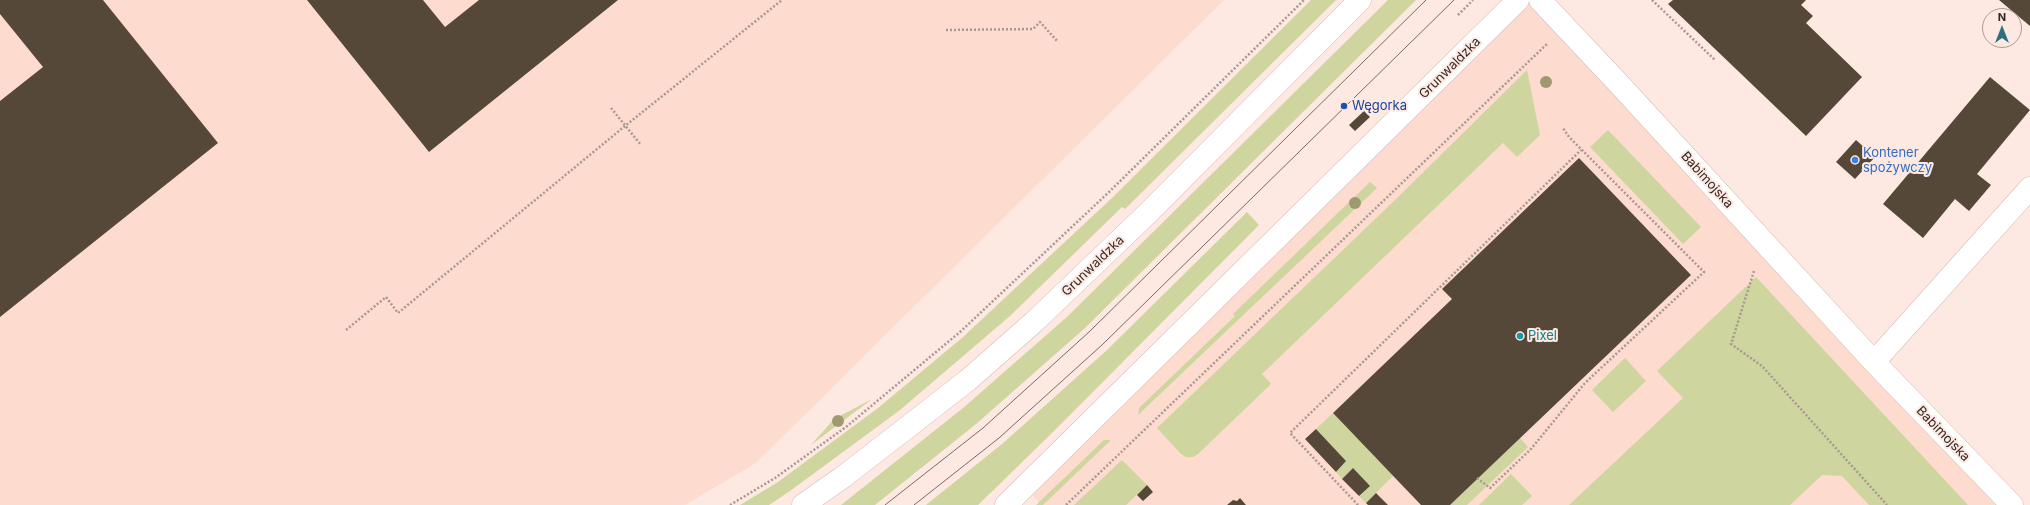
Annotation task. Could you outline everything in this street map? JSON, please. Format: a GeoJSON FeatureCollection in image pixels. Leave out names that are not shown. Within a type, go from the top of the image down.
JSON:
{"type":"FeatureCollection","features":[{"type":"Feature","properties":{"kind":"street","name":"Grunwaldzka"},"geometry":{"type":"LineString","coordinates":[[803,505],[843,477],[915,422],[968,380],[1034,322],[1152,209],[1360,0]]}},
{"type":"Feature","properties":{"kind":"street","name":"Grunwaldzka"},"geometry":{"type":"LineString","coordinates":[[1006,505],[1518,0]]}},
{"type":"Feature","properties":{"kind":"street","name":"Babimojska"},"geometry":{"type":"LineString","coordinates":[[1540,0],[1764,241],[1874,362],[2012,505]]}},
{"type":"Feature","properties":{"kind":"street"},"geometry":{"type":"LineString","coordinates":[[1874,362],[2030,188]]}},
{"type":"Feature","properties":{"kind":"path"},"geometry":{"type":"LineString","coordinates":[[346,330],[386,297],[398,313],[782,0]]}},
{"type":"Feature","properties":{"kind":"path"},"geometry":{"type":"LineString","coordinates":[[730,505],[775,478],[846,427],[960,332],[1109,192],[1304,0]]}},
{"type":"Feature","properties":{"kind":"path"},"geometry":{"type":"LineString","coordinates":[[1458,15],[1473,0]]}},
{"type":"Feature","properties":{"kind":"path"},"geometry":{"type":"LineString","coordinates":[[1652,0],[1715,60]]}},
{"type":"Feature","properties":{"kind":"path"},"geometry":{"type":"LineString","coordinates":[[946,30],[1033,29],[1040,22],[1058,42]]}},
{"type":"Feature","properties":{"kind":"path"},"geometry":{"type":"LineString","coordinates":[[1066,505],[1549,42]]}},
{"type":"Feature","properties":{"kind":"path"},"geometry":{"type":"LineString","coordinates":[[611,108],[641,145]]}},
{"type":"Feature","properties":{"kind":"path"},"geometry":{"type":"LineString","coordinates":[[1477,478],[1490,488],[1531,449],[1585,383],[1704,272],[1568,137],[1563,128]]}},
{"type":"Feature","properties":{"kind":"path"},"geometry":{"type":"LineString","coordinates":[[1358,505],[1290,433],[1581,150]]}},
{"type":"Feature","properties":{"kind":"path"},"geometry":{"type":"LineString","coordinates":[[1764,241],[1731,344],[1762,366],[1887,505]]}},
{"type":"Feature","properties":{"kind":"shaded area"},"geometry":{"type":"Polygon","coordinates":[[[0,0],[1224,0],[756,463],[685,505],[0,505],[0,0]]]}},
{"type":"Feature","properties":{"kind":"shaded area"},"geometry":{"type":"Polygon","coordinates":[[[1518,0],[1540,0],[2012,505],[1041,505],[1025,486],[1518,0]]]}},
{"type":"Feature","properties":{"kind":"green space"},"geometry":{"type":"Polygon","coordinates":[[[1311,0],[1336,0],[1125,209],[1122,207],[1010,316],[900,410],[790,491],[769,505],[740,505],[778,482],[878,408],[963,337],[1113,197],[1311,0]]]}},
{"type":"Feature","properties":{"kind":"green space"},"geometry":{"type":"Polygon","coordinates":[[[1388,0],[1416,0],[1084,329],[976,424],[875,505],[841,505],[963,408],[1068,316],[1388,0]]]}},
{"type":"Feature","properties":{"kind":"green space"},"geometry":{"type":"Polygon","coordinates":[[[1527,70],[1540,135],[1517,157],[1503,143],[1262,374],[1271,384],[1198,454],[1193,457],[1186,457],[1181,454],[1157,428],[1392,203],[1527,70]]]}},
{"type":"Feature","properties":{"kind":"green space"},"geometry":{"type":"Polygon","coordinates":[[[1608,130],[1701,227],[1683,244],[1590,147],[1608,130]]]}},
{"type":"Feature","properties":{"kind":"green space"},"geometry":{"type":"Polygon","coordinates":[[[1370,182],[1377,188],[1138,415],[1139,408],[1235,316],[1233,314],[1370,182]]]}},
{"type":"Feature","properties":{"kind":"green space"},"geometry":{"type":"Polygon","coordinates":[[[1247,212],[1259,225],[1050,435],[978,505],[926,505],[1002,444],[1106,351],[1247,212]]]}},
{"type":"Feature","properties":{"kind":"green space"},"geometry":{"type":"Polygon","coordinates":[[[1756,277],[1968,505],[1869,505],[1842,476],[1822,475],[1790,505],[1569,505],[1683,398],[1657,371],[1756,277]]]}},
{"type":"Feature","properties":{"kind":"green space"},"geometry":{"type":"Polygon","coordinates":[[[1625,358],[1646,381],[1613,412],[1592,390],[1625,358]]]}},
{"type":"Feature","properties":{"kind":"green space"},"geometry":{"type":"Polygon","coordinates":[[[872,399],[811,445],[834,419],[872,399]]]}},
{"type":"Feature","properties":{"kind":"green space"},"geometry":{"type":"Polygon","coordinates":[[[1333,413],[1393,476],[1366,503],[1359,496],[1353,468],[1342,479],[1336,472],[1346,461],[1316,429],[1333,413]]]}},
{"type":"Feature","properties":{"kind":"green space"},"geometry":{"type":"Polygon","coordinates":[[[1520,438],[1528,447],[1467,505],[1450,505],[1520,438]]]}},
{"type":"Feature","properties":{"kind":"green space"},"geometry":{"type":"Polygon","coordinates":[[[1104,440],[1111,440],[1043,505],[1036,505],[1104,440]]]}},
{"type":"Feature","properties":{"kind":"green space"},"geometry":{"type":"Polygon","coordinates":[[[1122,460],[1147,485],[1126,505],[1074,505],[1122,460]]]}},
{"type":"Feature","properties":{"kind":"green space"},"geometry":{"type":"Polygon","coordinates":[[[1511,474],[1532,496],[1522,505],[1479,505],[1511,474]]]}},
{"type":"Feature","properties":{"kind":"building"},"geometry":{"type":"Polygon","coordinates":[[[0,0],[103,0],[218,143],[0,317],[0,101],[43,67],[0,14],[0,0]]]}},
{"type":"Feature","properties":{"kind":"building"},"geometry":{"type":"Polygon","coordinates":[[[307,0],[423,0],[445,27],[479,0],[618,0],[429,152],[307,0]]]}},
{"type":"Feature","properties":{"kind":"building"},"geometry":{"type":"Polygon","coordinates":[[[1673,0],[1806,0],[1801,5],[1813,16],[1806,23],[1862,77],[1806,136],[1668,4],[1673,0]]]}},
{"type":"Feature","properties":{"kind":"building"},"geometry":{"type":"Polygon","coordinates":[[[1999,0],[2030,0],[2030,26],[2022,19],[2022,8],[2009,8],[1999,0]]]}},
{"type":"Feature","properties":{"kind":"building"},"geometry":{"type":"Polygon","coordinates":[[[1990,77],[2030,110],[1977,174],[1991,185],[1969,211],[1955,199],[1923,238],[1883,204],[1990,77]]]}},
{"type":"Feature","properties":{"kind":"building"},"geometry":{"type":"Polygon","coordinates":[[[1364,111],[1370,117],[1355,131],[1349,125],[1364,111]]]}},
{"type":"Feature","properties":{"kind":"building","name":"Kontener spożywczy"},"geometry":{"type":"Polygon","coordinates":[[[1856,140],[1875,157],[1855,179],[1836,162],[1856,140]]]}},
{"type":"Feature","properties":{"kind":"building","name":"Pixel"},"geometry":{"type":"Polygon","coordinates":[[[1579,158],[1691,275],[1450,505],[1421,505],[1333,413],[1452,299],[1442,289],[1579,158]]]}},
{"type":"Feature","properties":{"kind":"building"},"geometry":{"type":"Polygon","coordinates":[[[1316,429],[1346,461],[1336,472],[1305,439],[1316,429]]]}},
{"type":"Feature","properties":{"kind":"building"},"geometry":{"type":"Polygon","coordinates":[[[1353,468],[1370,486],[1359,496],[1342,479],[1353,468]]]}},
{"type":"Feature","properties":{"kind":"building"},"geometry":{"type":"Polygon","coordinates":[[[1147,485],[1153,492],[1143,501],[1137,495],[1147,485]]]}},
{"type":"Feature","properties":{"kind":"building"},"geometry":{"type":"Polygon","coordinates":[[[1376,493],[1388,505],[1368,505],[1366,503],[1376,493]]]}},
{"type":"Feature","properties":{"kind":"building"},"geometry":{"type":"Polygon","coordinates":[[[1240,498],[1246,505],[1227,505],[1233,500],[1237,501],[1240,498]]]}},
{"type":"Feature","properties":{"kind":"tram line"},"geometry":{"type":"LineString","coordinates":[[885,505],[983,428],[1089,332],[1426,0]]}},
{"type":"Feature","properties":{"kind":"tram line"},"geometry":{"type":"LineString","coordinates":[[914,505],[999,438],[1103,344],[1454,0]]}},
{"type":"Feature","properties":{"kind":"place","name":"Węgorka"},"geometry":{"type":"Point","coordinates":[1344,106]}},
{"type":"Feature","properties":{"kind":"place","name":"Kontener spożywczy"},"geometry":{"type":"Point","coordinates":[1855,160]}},
{"type":"Feature","properties":{"kind":"place","name":"Pixel"},"geometry":{"type":"Point","coordinates":[1520,336]}}]}
